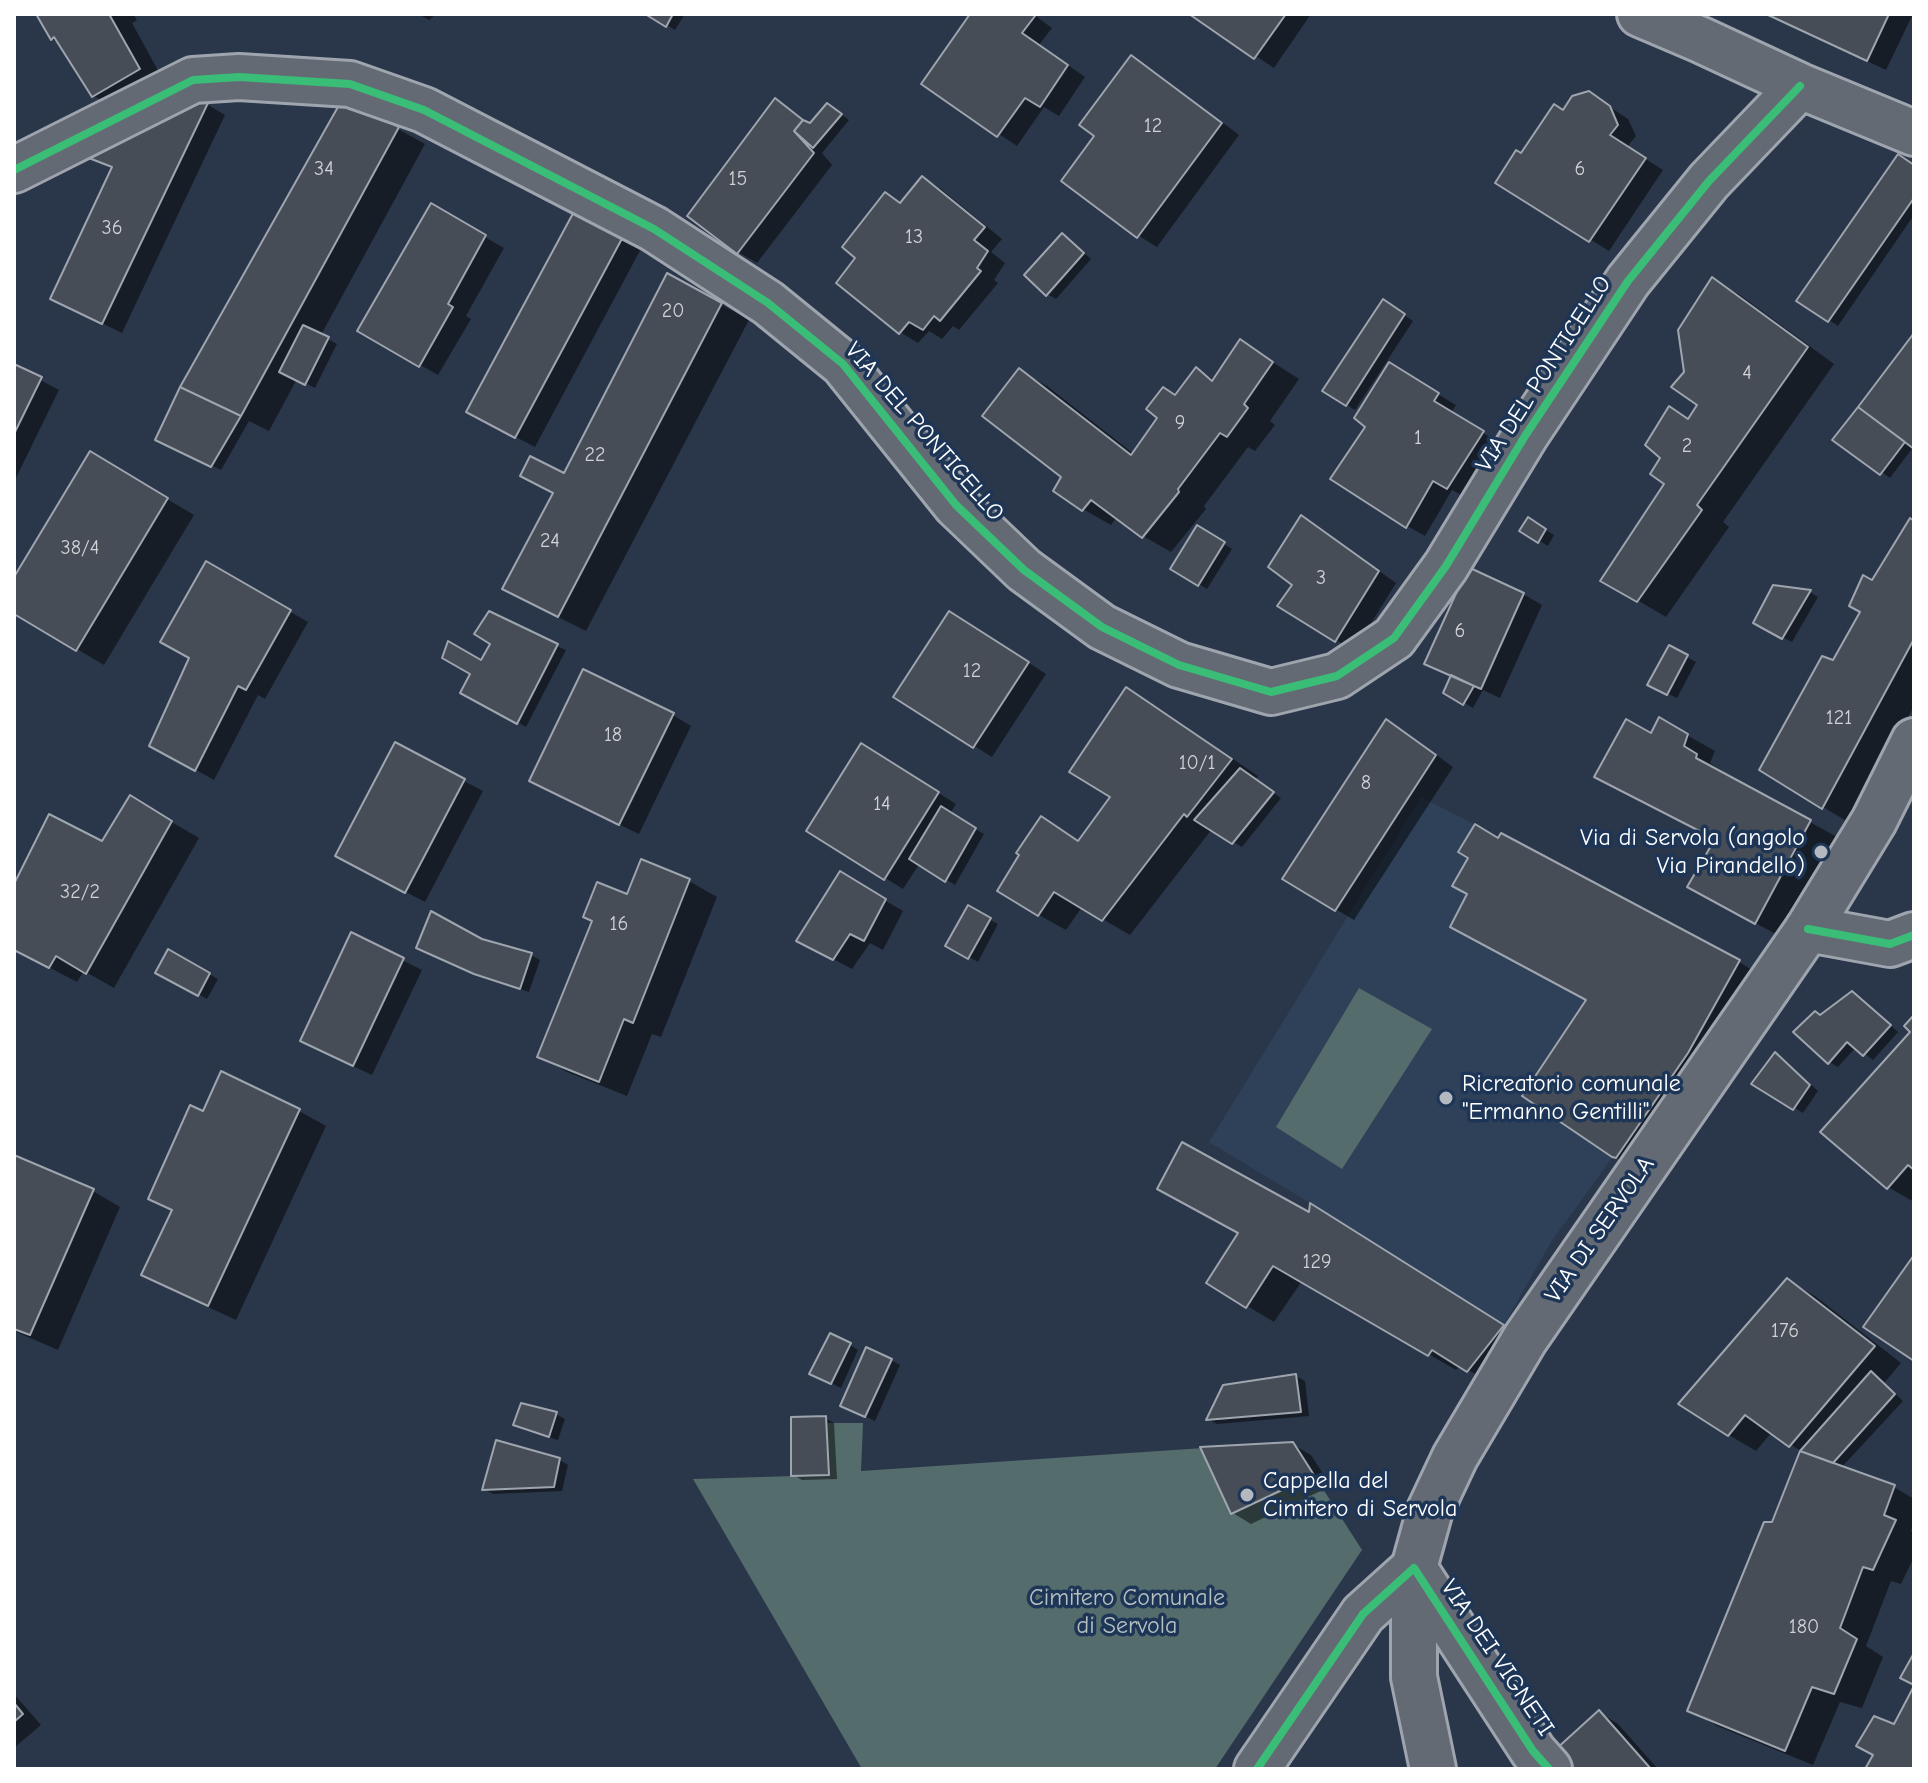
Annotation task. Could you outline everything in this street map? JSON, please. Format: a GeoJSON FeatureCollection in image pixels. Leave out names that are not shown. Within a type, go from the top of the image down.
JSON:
{"type":"FeatureCollection","features":[{"type":"Feature","properties":{"kind":"street"},"geometry":{"type":"LineString","coordinates":[[1640,14],[1914,133]]}},
{"type":"Feature","properties":{"kind":"street","name":"VIA DEL PONTICELLO"},"geometry":{"type":"LineString","coordinates":[[14,170],[193,80],[239,77],[350,84],[424,110],[654,229],[768,303],[843,364],[956,505],[1024,570],[1102,627],[1179,665],[1271,692],[1337,676],[1394,638],[1446,566],[1525,436],[1628,281],[1709,181],[1800,86]]}},
{"type":"Feature","properties":{"kind":"street","name":"VIA DI SERVOLA"},"geometry":{"type":"LineString","coordinates":[[1433,1769],[1414,1677],[1414,1568],[1430,1510],[1455,1457],[1525,1339],[1808,929],[1874,821],[1914,741]]}},
{"type":"Feature","properties":{"kind":"street"},"geometry":{"type":"LineString","coordinates":[[1808,929],[1890,944],[1914,935]]}},
{"type":"Feature","properties":{"kind":"street"},"geometry":{"type":"LineString","coordinates":[[1257,1769],[1363,1614],[1414,1568]]}},
{"type":"Feature","properties":{"kind":"street","name":"VIA DEI VIGNETI"},"geometry":{"type":"LineString","coordinates":[[1414,1568],[1533,1751],[1549,1769]]}},
{"type":"Feature","properties":{"kind":"shaded area","name":"Ricreatorio comunale \"Ermanno Gentilli\""},"geometry":{"type":"Polygon","coordinates":[[[1421,797],[1740,960],[1688,1053],[1551,1242],[1504,1325],[1209,1142],[1421,797]]]}},
{"type":"Feature","properties":{"kind":"green space"},"geometry":{"type":"Polygon","coordinates":[[[1359,988],[1432,1029],[1342,1169],[1276,1127],[1359,988]]]}},
{"type":"Feature","properties":{"kind":"green space","name":"Cimitero Comunale di Servola"},"geometry":{"type":"Polygon","coordinates":[[[827,1423],[863,1423],[861,1471],[1293,1442],[1362,1550],[1215,1769],[862,1769],[693,1479],[829,1475],[827,1423]]]}},
{"type":"Feature","properties":{"kind":"building"},"geometry":{"type":"Polygon","coordinates":[[[36,14],[109,14],[140,69],[92,97],[36,14]]]}},
{"type":"Feature","properties":{"kind":"building"},"geometry":{"type":"Polygon","coordinates":[[[645,14],[673,14],[666,27],[645,14]]]}},
{"type":"Feature","properties":{"kind":"building"},"geometry":{"type":"Polygon","coordinates":[[[970,14],[1033,14],[1035,16],[1022,33],[1068,65],[1040,107],[1025,98],[997,137],[921,84],[970,14]]]}},
{"type":"Feature","properties":{"kind":"building"},"geometry":{"type":"Polygon","coordinates":[[[1189,14],[1286,14],[1254,59],[1189,14]]]}},
{"type":"Feature","properties":{"kind":"building"},"geometry":{"type":"Polygon","coordinates":[[[1766,14],[1889,14],[1867,61],[1766,14]]]}},
{"type":"Feature","properties":{"kind":"building"},"geometry":{"type":"Polygon","coordinates":[[[1131,55],[1222,123],[1137,238],[1061,181],[1094,136],[1079,125],[1131,55]]]}},
{"type":"Feature","properties":{"kind":"building"},"geometry":{"type":"Polygon","coordinates":[[[1589,91],[1610,106],[1618,125],[1610,135],[1646,158],[1589,242],[1495,183],[1516,150],[1521,153],[1554,104],[1563,110],[1572,96],[1589,91]]]}},
{"type":"Feature","properties":{"kind":"building"},"geometry":{"type":"Polygon","coordinates":[[[200,98],[208,103],[102,324],[50,299],[112,167],[81,155],[200,98]]]}},
{"type":"Feature","properties":{"kind":"building"},"geometry":{"type":"Polygon","coordinates":[[[343,98],[399,127],[241,416],[180,387],[343,98]]]}},
{"type":"Feature","properties":{"kind":"building"},"geometry":{"type":"Polygon","coordinates":[[[775,98],[803,120],[794,131],[814,153],[737,254],[687,216],[775,98]]]}},
{"type":"Feature","properties":{"kind":"building"},"geometry":{"type":"Polygon","coordinates":[[[827,103],[842,114],[813,148],[794,131],[803,120],[810,123],[827,103]]]}},
{"type":"Feature","properties":{"kind":"building"},"geometry":{"type":"Polygon","coordinates":[[[1898,154],[1914,165],[1914,198],[1828,322],[1796,301],[1898,154]]]}},
{"type":"Feature","properties":{"kind":"building"},"geometry":{"type":"Polygon","coordinates":[[[922,176],[985,227],[974,240],[988,251],[977,268],[981,271],[940,321],[934,316],[923,330],[909,322],[899,334],[836,283],[855,258],[842,247],[885,192],[900,203],[922,176]]]}},
{"type":"Feature","properties":{"kind":"building"},"geometry":{"type":"Polygon","coordinates":[[[431,203],[486,235],[448,304],[453,307],[419,367],[357,331],[431,203]]]}},
{"type":"Feature","properties":{"kind":"building"},"geometry":{"type":"Polygon","coordinates":[[[577,206],[625,233],[515,438],[466,412],[577,206]]]}},
{"type":"Feature","properties":{"kind":"building"},"geometry":{"type":"Polygon","coordinates":[[[1062,233],[1084,253],[1046,296],[1024,275],[1062,233]]]}},
{"type":"Feature","properties":{"kind":"building"},"geometry":{"type":"Polygon","coordinates":[[[667,273],[722,303],[558,617],[502,589],[553,493],[520,476],[530,456],[564,473],[667,273]]]}},
{"type":"Feature","properties":{"kind":"building"},"geometry":{"type":"Polygon","coordinates":[[[1712,277],[1808,347],[1697,505],[1702,510],[1637,602],[1600,581],[1664,484],[1650,474],[1660,458],[1645,445],[1669,406],[1688,419],[1697,405],[1671,387],[1684,372],[1678,330],[1712,277]]]}},
{"type":"Feature","properties":{"kind":"building"},"geometry":{"type":"Polygon","coordinates":[[[1383,299],[1405,314],[1346,406],[1322,391],[1383,299]]]}},
{"type":"Feature","properties":{"kind":"building"},"geometry":{"type":"Polygon","coordinates":[[[303,325],[329,337],[305,385],[279,372],[303,325]]]}},
{"type":"Feature","properties":{"kind":"building"},"geometry":{"type":"Polygon","coordinates":[[[1914,333],[1914,449],[1858,407],[1914,333]]]}},
{"type":"Feature","properties":{"kind":"building"},"geometry":{"type":"Polygon","coordinates":[[[1240,339],[1273,362],[1244,404],[1248,408],[1227,437],[1220,433],[1142,538],[1091,500],[1082,511],[1053,491],[1061,477],[982,416],[1019,368],[1131,455],[1157,418],[1146,409],[1163,387],[1175,395],[1196,367],[1212,381],[1240,339]]]}},
{"type":"Feature","properties":{"kind":"building"},"geometry":{"type":"Polygon","coordinates":[[[1389,362],[1439,393],[1434,401],[1484,431],[1447,489],[1433,481],[1406,528],[1330,479],[1365,427],[1354,418],[1389,362]]]}},
{"type":"Feature","properties":{"kind":"building"},"geometry":{"type":"Polygon","coordinates":[[[14,364],[42,377],[14,434],[14,364]]]}},
{"type":"Feature","properties":{"kind":"building"},"geometry":{"type":"Polygon","coordinates":[[[180,387],[241,416],[211,467],[155,440],[180,387]]]}},
{"type":"Feature","properties":{"kind":"building"},"geometry":{"type":"Polygon","coordinates":[[[1858,407],[1905,442],[1880,475],[1832,440],[1858,407]]]}},
{"type":"Feature","properties":{"kind":"building"},"geometry":{"type":"Polygon","coordinates":[[[90,451],[168,498],[76,651],[14,614],[14,577],[90,451]]]}},
{"type":"Feature","properties":{"kind":"building"},"geometry":{"type":"Polygon","coordinates":[[[1301,515],[1379,571],[1335,642],[1277,606],[1292,585],[1268,567],[1301,515]]]}},
{"type":"Feature","properties":{"kind":"building"},"geometry":{"type":"Polygon","coordinates":[[[1528,517],[1546,529],[1538,543],[1519,531],[1528,517]]]}},
{"type":"Feature","properties":{"kind":"building"},"geometry":{"type":"Polygon","coordinates":[[[1910,518],[1914,521],[1914,639],[1822,809],[1759,770],[1822,656],[1833,660],[1860,612],[1849,606],[1863,575],[1872,580],[1910,518]]]}},
{"type":"Feature","properties":{"kind":"building"},"geometry":{"type":"Polygon","coordinates":[[[1197,525],[1225,542],[1198,586],[1170,569],[1197,525]]]}},
{"type":"Feature","properties":{"kind":"building"},"geometry":{"type":"Polygon","coordinates":[[[206,561],[291,610],[246,690],[238,686],[195,771],[149,746],[189,658],[160,642],[206,561]]]}},
{"type":"Feature","properties":{"kind":"building"},"geometry":{"type":"Polygon","coordinates":[[[1468,567],[1524,593],[1481,689],[1424,664],[1468,567]]]}},
{"type":"Feature","properties":{"kind":"building"},"geometry":{"type":"Polygon","coordinates":[[[1773,585],[1811,590],[1782,639],[1753,623],[1773,585]]]}},
{"type":"Feature","properties":{"kind":"building"},"geometry":{"type":"Polygon","coordinates":[[[489,611],[558,644],[517,724],[460,693],[470,674],[442,658],[448,641],[481,660],[490,644],[474,634],[489,611]]]}},
{"type":"Feature","properties":{"kind":"building"},"geometry":{"type":"Polygon","coordinates":[[[949,611],[1029,662],[973,748],[893,697],[949,611]]]}},
{"type":"Feature","properties":{"kind":"building"},"geometry":{"type":"Polygon","coordinates":[[[1669,645],[1688,655],[1667,695],[1647,685],[1669,645]]]}},
{"type":"Feature","properties":{"kind":"building"},"geometry":{"type":"Polygon","coordinates":[[[583,669],[674,713],[619,825],[529,781],[583,669]]]}},
{"type":"Feature","properties":{"kind":"building"},"geometry":{"type":"Polygon","coordinates":[[[1451,675],[1474,686],[1463,705],[1443,693],[1451,675]]]}},
{"type":"Feature","properties":{"kind":"building"},"geometry":{"type":"Polygon","coordinates":[[[1126,687],[1232,759],[1187,817],[1184,814],[1102,921],[1054,892],[1038,916],[997,891],[1019,855],[1016,853],[1041,816],[1078,841],[1110,797],[1069,772],[1126,687]]]}},
{"type":"Feature","properties":{"kind":"building"},"geometry":{"type":"Polygon","coordinates":[[[1659,717],[1688,734],[1684,746],[1697,754],[1696,758],[1811,820],[1755,924],[1687,887],[1715,839],[1594,777],[1626,719],[1651,733],[1659,717]]]}},
{"type":"Feature","properties":{"kind":"building"},"geometry":{"type":"Polygon","coordinates":[[[1386,719],[1436,755],[1335,911],[1282,879],[1386,719]]]}},
{"type":"Feature","properties":{"kind":"building"},"geometry":{"type":"Polygon","coordinates":[[[395,742],[465,779],[405,893],[335,856],[395,742]]]}},
{"type":"Feature","properties":{"kind":"building"},"geometry":{"type":"Polygon","coordinates":[[[861,743],[939,792],[884,880],[806,831],[861,743]]]}},
{"type":"Feature","properties":{"kind":"building"},"geometry":{"type":"Polygon","coordinates":[[[1240,768],[1274,792],[1232,844],[1194,820],[1240,768]]]}},
{"type":"Feature","properties":{"kind":"building"},"geometry":{"type":"Polygon","coordinates":[[[130,795],[172,821],[86,974],[56,956],[49,968],[14,950],[14,884],[49,814],[102,841],[130,795]]]}},
{"type":"Feature","properties":{"kind":"building"},"geometry":{"type":"Polygon","coordinates":[[[941,806],[976,828],[945,882],[909,859],[941,806]]]}},
{"type":"Feature","properties":{"kind":"building"},"geometry":{"type":"Polygon","coordinates":[[[1475,824],[1498,838],[1501,833],[1740,960],[1688,1053],[1616,1158],[1522,1096],[1586,1000],[1450,927],[1467,894],[1452,886],[1468,858],[1458,852],[1475,824]]]}},
{"type":"Feature","properties":{"kind":"building"},"geometry":{"type":"Polygon","coordinates":[[[641,859],[690,879],[633,1023],[624,1019],[599,1082],[537,1057],[592,921],[583,917],[597,882],[627,894],[641,859]]]}},
{"type":"Feature","properties":{"kind":"building"},"geometry":{"type":"Polygon","coordinates":[[[840,871],[886,899],[864,941],[850,934],[833,960],[796,941],[840,871]]]}},
{"type":"Feature","properties":{"kind":"building"},"geometry":{"type":"Polygon","coordinates":[[[968,905],[991,918],[968,959],[945,946],[968,905]]]}},
{"type":"Feature","properties":{"kind":"building"},"geometry":{"type":"Polygon","coordinates":[[[431,911],[482,939],[532,953],[520,989],[474,974],[416,948],[431,911]]]}},
{"type":"Feature","properties":{"kind":"building"},"geometry":{"type":"Polygon","coordinates":[[[351,932],[404,958],[353,1066],[300,1041],[351,932]]]}},
{"type":"Feature","properties":{"kind":"building"},"geometry":{"type":"Polygon","coordinates":[[[168,949],[210,973],[198,996],[155,973],[168,949]]]}},
{"type":"Feature","properties":{"kind":"building"},"geometry":{"type":"Polygon","coordinates":[[[1852,991],[1891,1025],[1863,1056],[1847,1042],[1828,1064],[1793,1032],[1815,1011],[1820,1015],[1852,991]]]}},
{"type":"Feature","properties":{"kind":"building"},"geometry":{"type":"Polygon","coordinates":[[[1914,1015],[1914,1170],[1908,1165],[1887,1189],[1820,1132],[1910,1032],[1904,1026],[1914,1015]]]}},
{"type":"Feature","properties":{"kind":"building"},"geometry":{"type":"Polygon","coordinates":[[[1775,1052],[1810,1085],[1793,1110],[1751,1084],[1775,1052]]]}},
{"type":"Feature","properties":{"kind":"building"},"geometry":{"type":"Polygon","coordinates":[[[221,1071],[300,1109],[208,1306],[141,1275],[172,1210],[148,1199],[190,1105],[203,1111],[221,1071]]]}},
{"type":"Feature","properties":{"kind":"building"},"geometry":{"type":"Polygon","coordinates":[[[1182,1142],[1309,1212],[1310,1203],[1504,1325],[1467,1372],[1432,1350],[1428,1356],[1273,1266],[1246,1308],[1206,1283],[1238,1233],[1157,1189],[1182,1142]]]}},
{"type":"Feature","properties":{"kind":"building"},"geometry":{"type":"Polygon","coordinates":[[[14,1155],[94,1189],[30,1335],[14,1329],[14,1155]]]}},
{"type":"Feature","properties":{"kind":"building"},"geometry":{"type":"Polygon","coordinates":[[[1914,1255],[1914,1361],[1863,1327],[1914,1255]]]}},
{"type":"Feature","properties":{"kind":"building"},"geometry":{"type":"Polygon","coordinates":[[[1787,1278],[1875,1346],[1789,1447],[1745,1415],[1728,1436],[1678,1404],[1787,1278]]]}},
{"type":"Feature","properties":{"kind":"building"},"geometry":{"type":"Polygon","coordinates":[[[830,1333],[851,1343],[831,1384],[809,1374],[830,1333]]]}},
{"type":"Feature","properties":{"kind":"building"},"geometry":{"type":"Polygon","coordinates":[[[866,1347],[892,1359],[865,1417],[840,1406],[866,1347]]]}},
{"type":"Feature","properties":{"kind":"building"},"geometry":{"type":"Polygon","coordinates":[[[1871,1371],[1895,1394],[1833,1463],[1800,1451],[1871,1371]]]}},
{"type":"Feature","properties":{"kind":"building"},"geometry":{"type":"Polygon","coordinates":[[[1296,1374],[1301,1412],[1206,1420],[1223,1385],[1296,1374]]]}},
{"type":"Feature","properties":{"kind":"building"},"geometry":{"type":"Polygon","coordinates":[[[521,1403],[557,1412],[549,1437],[513,1425],[521,1403]]]}},
{"type":"Feature","properties":{"kind":"building"},"geometry":{"type":"Polygon","coordinates":[[[826,1416],[829,1475],[791,1476],[791,1417],[826,1416]]]}},
{"type":"Feature","properties":{"kind":"building"},"geometry":{"type":"Polygon","coordinates":[[[496,1440],[560,1458],[554,1487],[482,1490],[496,1440]]]}},
{"type":"Feature","properties":{"kind":"building","name":"Cappella del Cimitero di Servola"},"geometry":{"type":"Polygon","coordinates":[[[1293,1442],[1314,1475],[1231,1514],[1200,1447],[1293,1442]]]}},
{"type":"Feature","properties":{"kind":"building"},"geometry":{"type":"Polygon","coordinates":[[[1800,1451],[1895,1485],[1884,1515],[1896,1520],[1873,1570],[1863,1567],[1840,1628],[1857,1639],[1834,1694],[1812,1687],[1785,1751],[1687,1711],[1764,1522],[1772,1522],[1800,1451]]]}},
{"type":"Feature","properties":{"kind":"building"},"geometry":{"type":"Polygon","coordinates":[[[1914,1653],[1914,1685],[1900,1678],[1914,1653]]]}},
{"type":"Feature","properties":{"kind":"building"},"geometry":{"type":"Polygon","coordinates":[[[1914,1686],[1914,1769],[1865,1769],[1873,1755],[1856,1746],[1874,1716],[1894,1724],[1914,1686]]]}},
{"type":"Feature","properties":{"kind":"building"},"geometry":{"type":"Polygon","coordinates":[[[14,1703],[23,1714],[14,1722],[14,1703]]]}},
{"type":"Feature","properties":{"kind":"building"},"geometry":{"type":"Polygon","coordinates":[[[1599,1710],[1651,1769],[1572,1769],[1555,1750],[1599,1710]]]}},
{"type":"Feature","properties":{"kind":"cycle path"},"geometry":{"type":"LineString","coordinates":[[14,170],[193,80],[239,77],[350,84],[424,110],[654,229],[768,303],[843,364],[956,505],[1024,570],[1102,627],[1179,665],[1271,692],[1337,676],[1394,638],[1446,566],[1525,436],[1628,281],[1709,181],[1800,86]]}},
{"type":"Feature","properties":{"kind":"cycle path"},"geometry":{"type":"LineString","coordinates":[[1808,929],[1890,944],[1914,935]]}},
{"type":"Feature","properties":{"kind":"cycle path"},"geometry":{"type":"LineString","coordinates":[[1257,1769],[1363,1614],[1414,1568],[1533,1751],[1549,1769]]}},
{"type":"Feature","properties":{"kind":"place","name":"Via di Servola (angolo Via Pirandello)"},"geometry":{"type":"Point","coordinates":[1821,852]}},
{"type":"Feature","properties":{"kind":"place","name":"Ricreatorio comunale \"Ermanno Gentilli\""},"geometry":{"type":"Point","coordinates":[1446,1098]}},
{"type":"Feature","properties":{"kind":"place","name":"Cappella del Cimitero di Servola"},"geometry":{"type":"Point","coordinates":[1247,1495]}}]}
